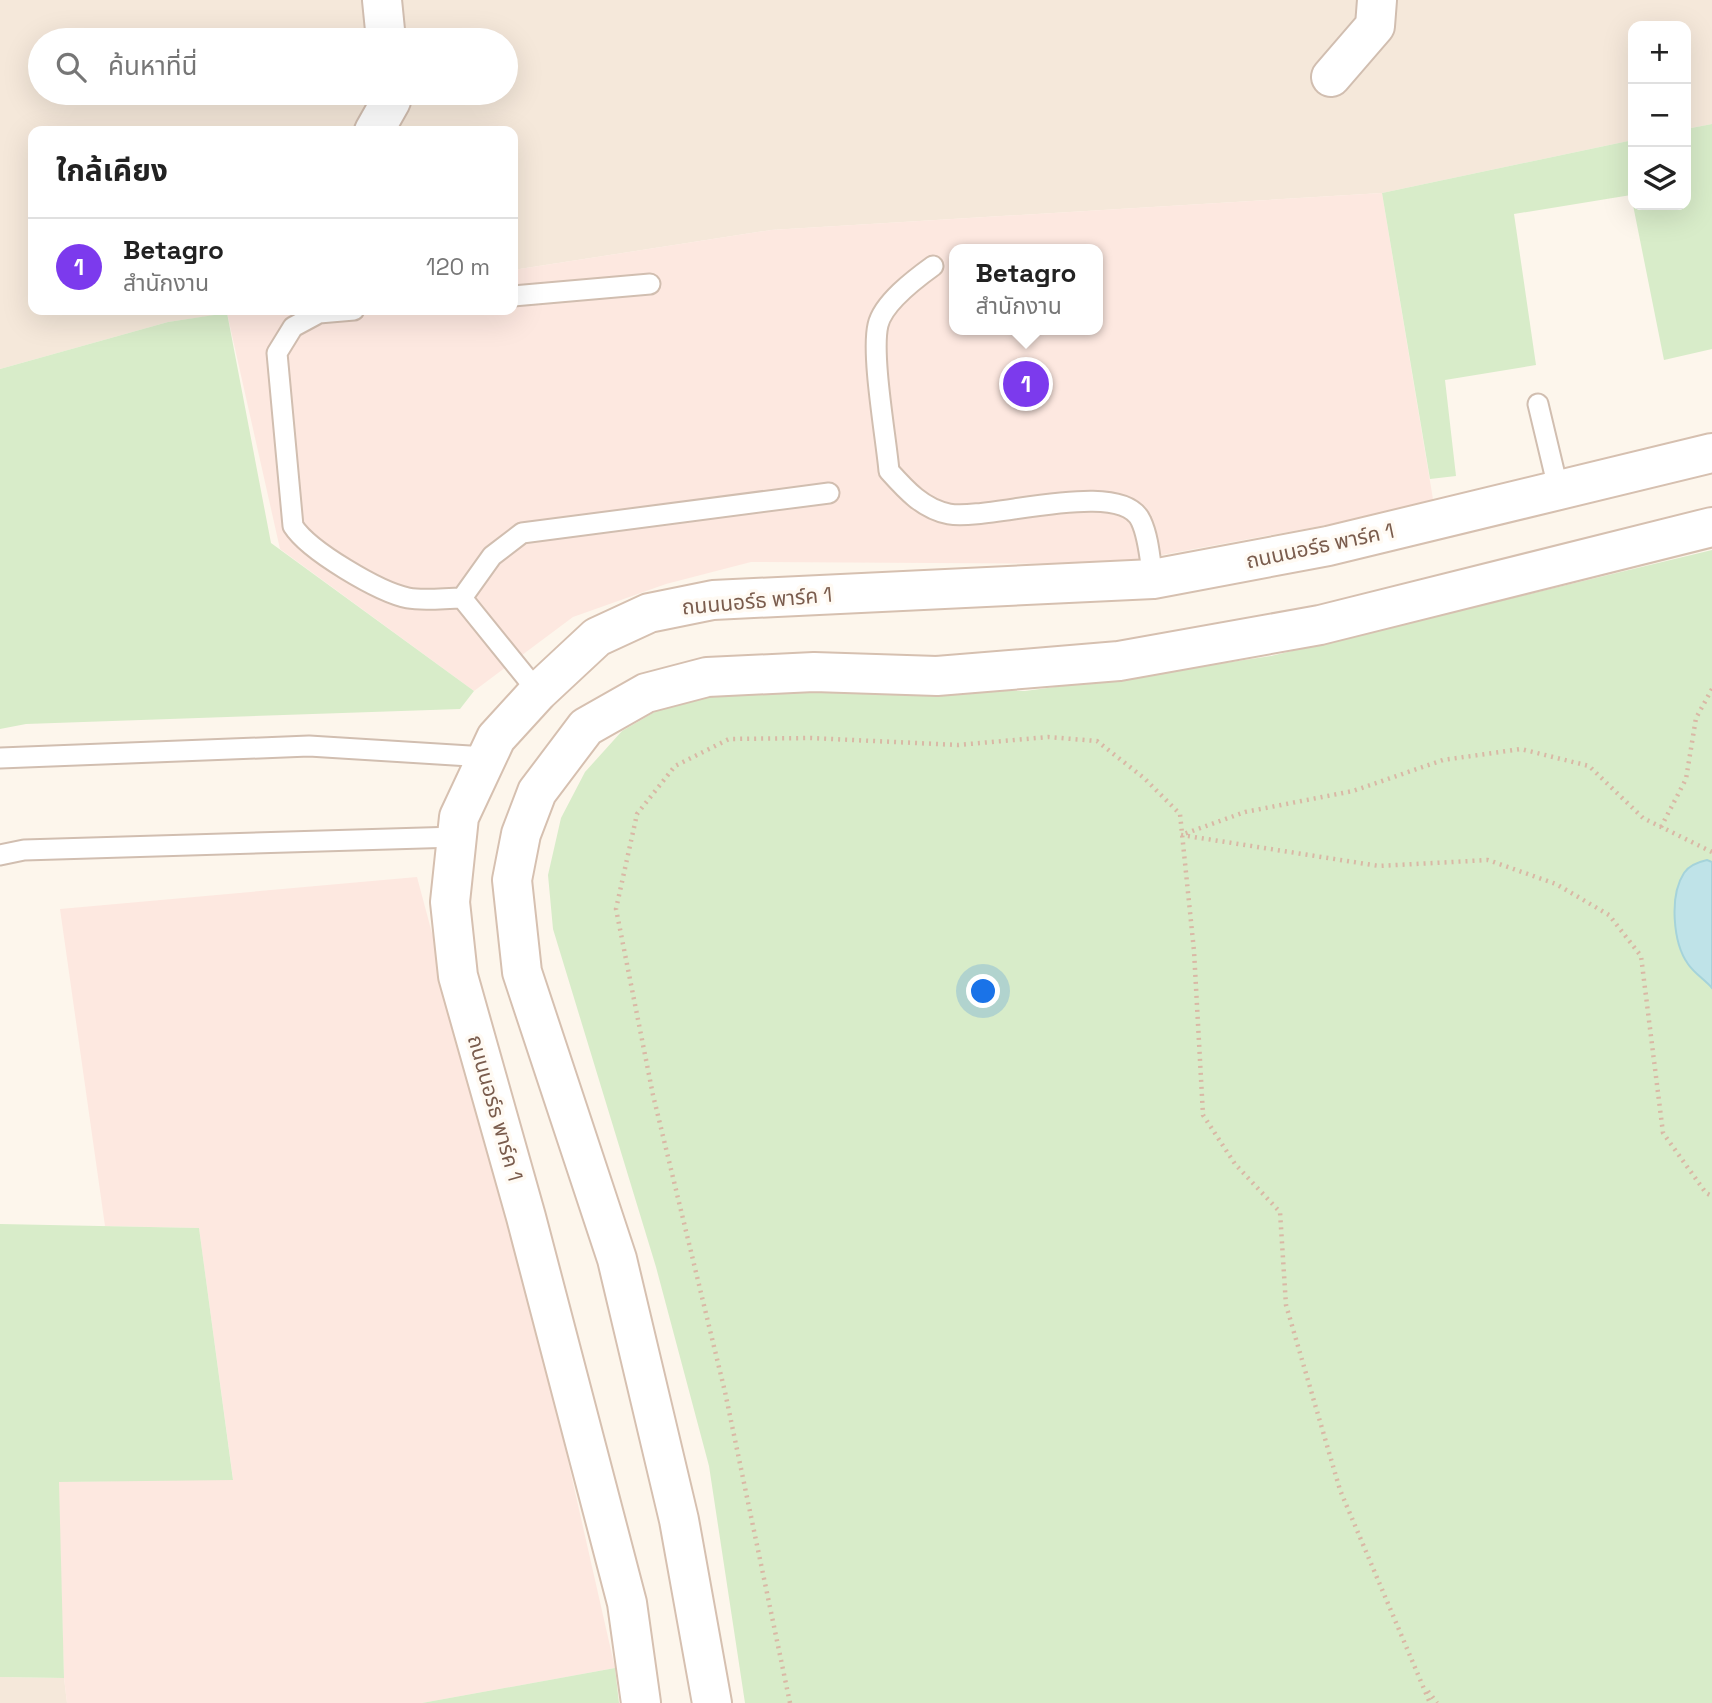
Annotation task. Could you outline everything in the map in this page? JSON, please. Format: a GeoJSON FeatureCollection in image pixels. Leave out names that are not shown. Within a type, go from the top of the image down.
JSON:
{"type":"FeatureCollection","features":[{"type":"Feature","properties":{"kind":"main road"},"geometry":{"type":"LineString","coordinates":[[382,0],[385,28]]}},
{"type":"Feature","properties":{"kind":"main road"},"geometry":{"type":"LineString","coordinates":[[1331,77],[1375,26],[1377,0]]}},
{"type":"Feature","properties":{"kind":"main road"},"geometry":{"type":"LineString","coordinates":[[377,126],[389,105]]}},
{"type":"Feature","properties":{"kind":"main road","name":"ถนนนอร์ธ พาร์ค 1"},"geometry":{"type":"LineString","coordinates":[[641,1703],[627,1603],[526,1217],[458,976],[450,902],[459,817],[496,738],[538,692],[597,637],[649,613],[713,600],[1153,579],[1328,546],[1712,453]]}},
{"type":"Feature","properties":{"kind":"main road"},"geometry":{"type":"LineString","coordinates":[[712,1703],[679,1520],[617,1259],[522,972],[512,880],[520,834],[537,792],[586,727],[646,693],[707,677],[814,672],[937,676],[1146,656],[1320,625],[1712,527]]}},
{"type":"Feature","properties":{"kind":"lane"},"geometry":{"type":"LineString","coordinates":[[933,267],[900,290],[878,324],[878,365],[889,471],[928,508],[951,515],[1094,501],[1123,503],[1141,519],[1153,579]]}},
{"type":"Feature","properties":{"kind":"lane"},"geometry":{"type":"LineString","coordinates":[[518,296],[650,284]]}},
{"type":"Feature","properties":{"kind":"lane"},"geometry":{"type":"LineString","coordinates":[[315,315],[293,327],[277,353],[293,526],[301,538],[338,566],[407,598],[462,598]]}},
{"type":"Feature","properties":{"kind":"lane"},"geometry":{"type":"LineString","coordinates":[[1538,404],[1559,492]]}},
{"type":"Feature","properties":{"kind":"lane"},"geometry":{"type":"LineString","coordinates":[[462,598],[492,556],[522,533],[829,493]]}},
{"type":"Feature","properties":{"kind":"lane"},"geometry":{"type":"LineString","coordinates":[[462,598],[538,692]]}},
{"type":"Feature","properties":{"kind":"lane"},"geometry":{"type":"LineString","coordinates":[[0,758],[309,746],[486,757]]}},
{"type":"Feature","properties":{"kind":"lane"},"geometry":{"type":"LineString","coordinates":[[0,855],[24,850],[457,837]]}},
{"type":"Feature","properties":{"kind":"path"},"geometry":{"type":"LineString","coordinates":[[1661,827],[1686,779],[1696,718],[1712,689]]}},
{"type":"Feature","properties":{"kind":"path"},"geometry":{"type":"LineString","coordinates":[[790,1703],[725,1392],[653,1095],[616,909],[637,814],[675,766],[729,739],[811,738],[958,745],[1048,737],[1097,741],[1144,778],[1180,814],[1194,951],[1203,1115],[1234,1164],[1280,1212],[1286,1305],[1340,1490],[1430,1703]]}},
{"type":"Feature","properties":{"kind":"path"},"geometry":{"type":"LineString","coordinates":[[1181,835],[1245,812],[1353,791],[1443,760],[1521,749],[1589,766],[1643,818],[1712,852]]}},
{"type":"Feature","properties":{"kind":"path"},"geometry":{"type":"LineString","coordinates":[[1181,835],[1379,866],[1488,860],[1556,884],[1609,915],[1641,956],[1663,1133],[1706,1194],[1712,1196]]}},
{"type":"Feature","properties":{"kind":"path"},"geometry":{"type":"LineString","coordinates":[[1427,1691],[1437,1703]]}},
{"type":"Feature","properties":{"kind":"shaded area"},"geometry":{"type":"Polygon","coordinates":[[[0,0],[1712,0],[1712,124],[1691,128],[1691,21],[1628,21],[1628,141],[1382,193],[771,230],[518,269],[518,126],[28,126],[28,315],[216,315],[168,322],[0,369],[0,0]]]}},
{"type":"Feature","properties":{"kind":"shaded area"},"geometry":{"type":"Polygon","coordinates":[[[1382,193],[1434,505],[1113,564],[751,562],[666,584],[573,617],[474,691],[280,549],[227,315],[518,315],[518,269],[771,230],[1382,193]]]}},
{"type":"Feature","properties":{"kind":"shaded area"},"geometry":{"type":"Polygon","coordinates":[[[417,877],[539,1333],[615,1668],[422,1703],[67,1703],[58,1482],[233,1479],[199,1228],[105,1226],[60,909],[417,877]]]}},
{"type":"Feature","properties":{"kind":"shaded area"},"geometry":{"type":"Polygon","coordinates":[[[0,1677],[64,1678],[67,1703],[0,1703],[0,1677]]]}},
{"type":"Feature","properties":{"kind":"green space"},"geometry":{"type":"Polygon","coordinates":[[[1712,124],[1712,349],[1664,360],[1634,210],[1691,210],[1691,128],[1712,124]]]}},
{"type":"Feature","properties":{"kind":"green space"},"geometry":{"type":"Polygon","coordinates":[[[1628,141],[1628,195],[1514,214],[1536,365],[1445,380],[1456,476],[1430,479],[1382,193],[1628,141]]]}},
{"type":"Feature","properties":{"kind":"green space"},"geometry":{"type":"Polygon","coordinates":[[[227,315],[271,543],[474,691],[460,709],[26,724],[0,729],[0,369],[168,322],[227,315]]]}},
{"type":"Feature","properties":{"kind":"green space"},"geometry":{"type":"Polygon","coordinates":[[[1712,550],[1712,1703],[745,1703],[709,1466],[656,1267],[553,929],[548,875],[561,818],[585,772],[622,731],[689,692],[777,684],[1025,691],[1144,675],[1271,656],[1712,550]]]}},
{"type":"Feature","properties":{"kind":"green space"},"geometry":{"type":"Polygon","coordinates":[[[0,1224],[199,1228],[233,1480],[59,1482],[64,1678],[0,1677],[0,1224]]]}},
{"type":"Feature","properties":{"kind":"green space"},"geometry":{"type":"Polygon","coordinates":[[[615,1668],[619,1703],[422,1703],[615,1668]]]}},
{"type":"Feature","properties":{"kind":"water"},"geometry":{"type":"Polygon","coordinates":[[[1707,860],[1712,862],[1712,988],[1690,967],[1683,955],[1675,919],[1676,894],[1684,873],[1694,864],[1707,860]]]}},
{"type":"Feature","properties":{"kind":"place","name":"Betagro"},"geometry":{"type":"Point","coordinates":[1026,384]}}]}
